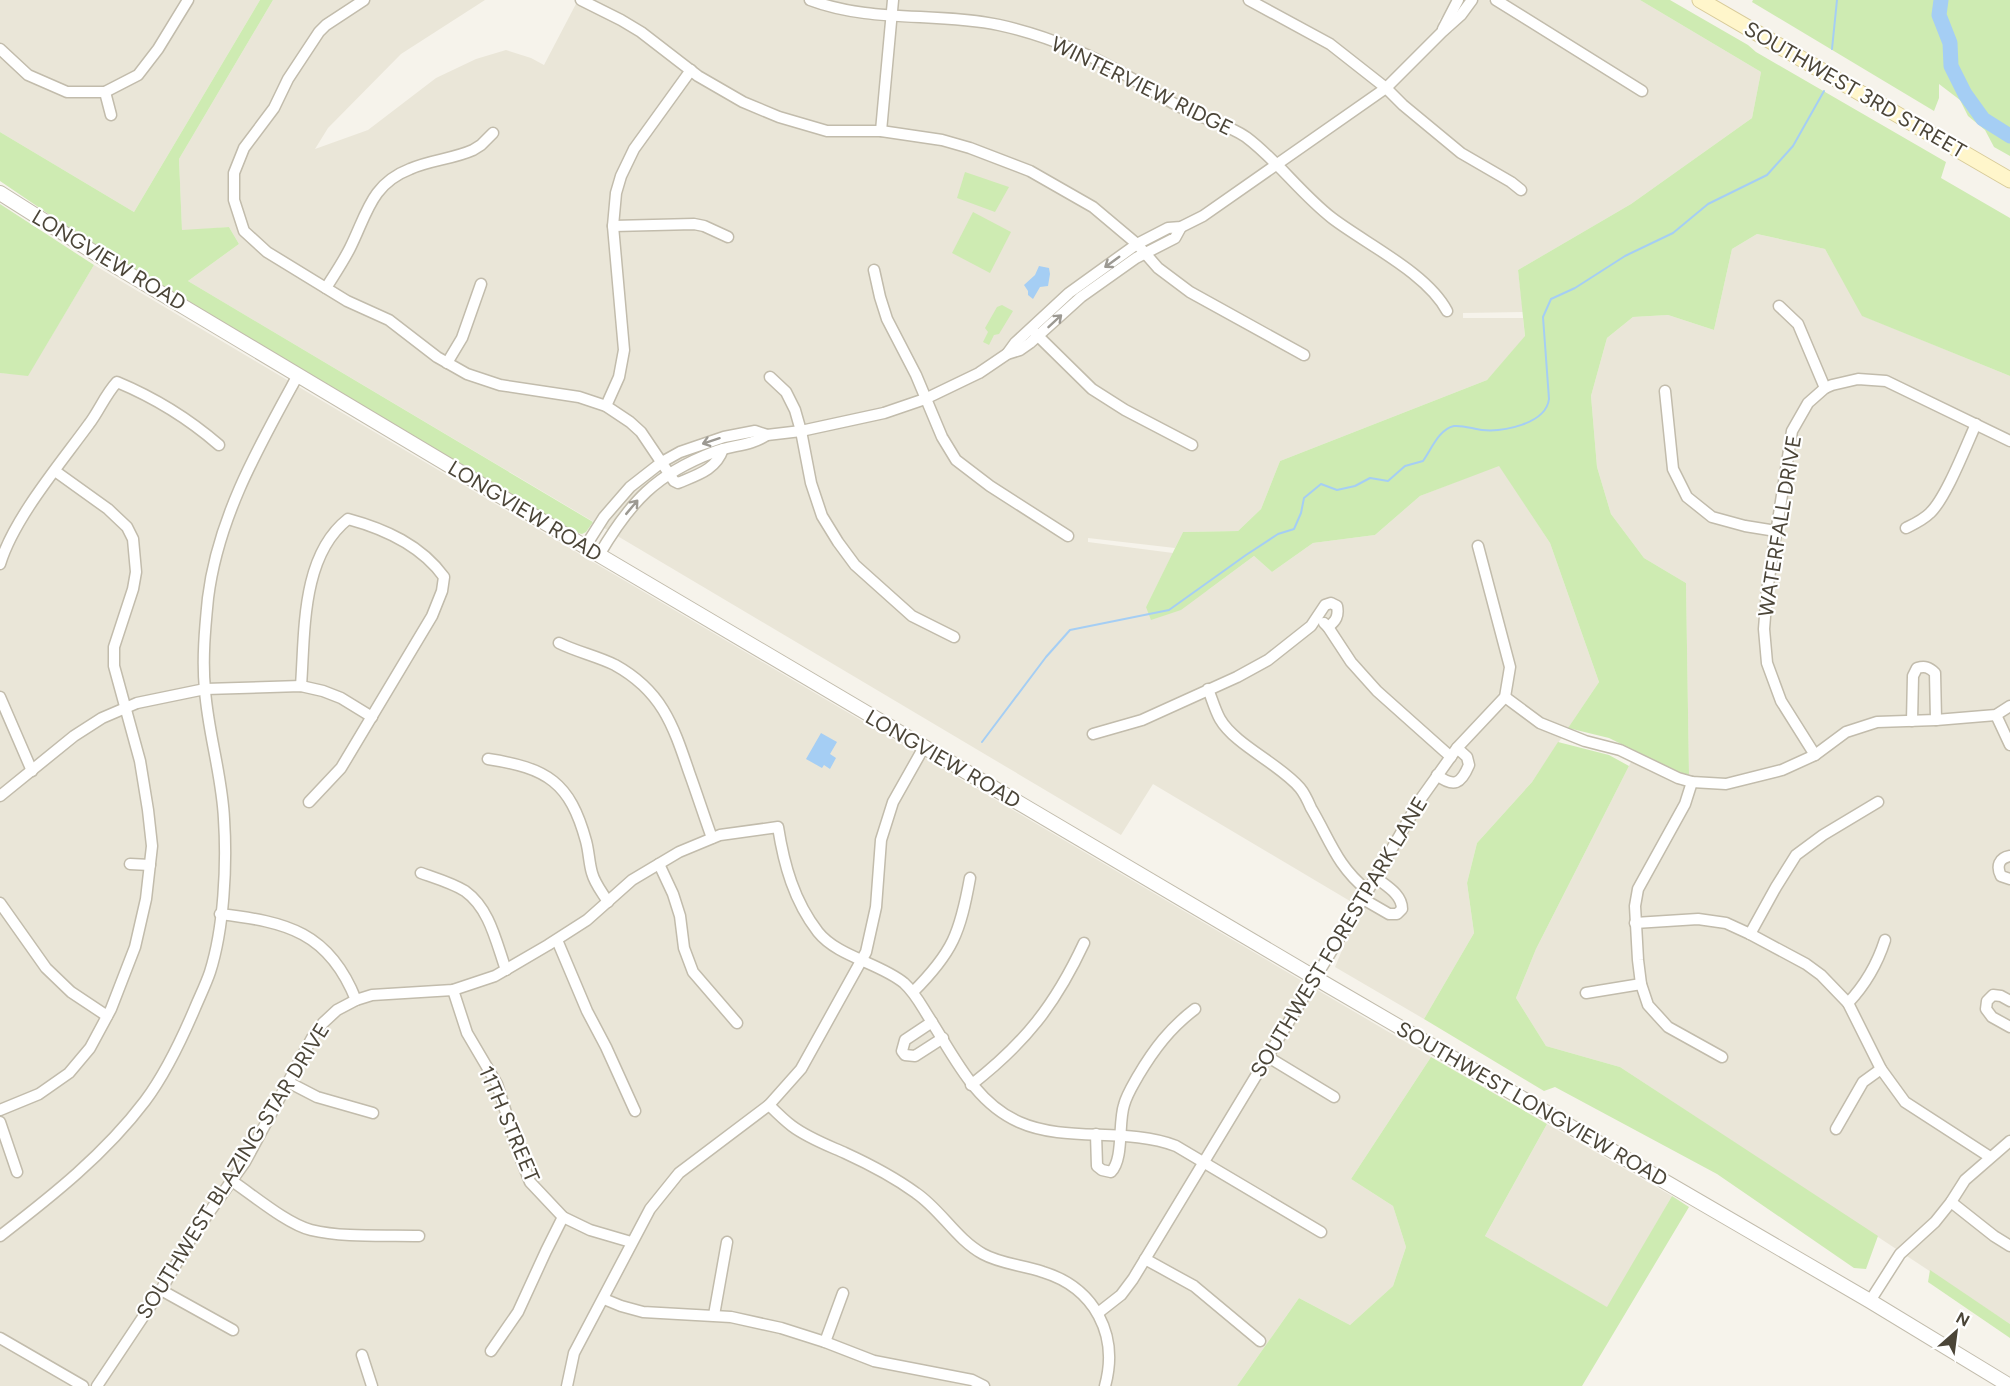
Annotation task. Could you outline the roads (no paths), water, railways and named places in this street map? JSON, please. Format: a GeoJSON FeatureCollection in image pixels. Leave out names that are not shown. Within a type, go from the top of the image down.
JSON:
{"type":"FeatureCollection","features":[{"type":"Feature","properties":{"kind":"main road","name":"SOUTHWEST 3RD STREET"},"geometry":{"type":"LineString","coordinates":[[1700,0],[2010,180]]}},
{"type":"Feature","properties":{"kind":"street"},"geometry":{"type":"LineString","coordinates":[[364,0],[319,32],[288,78],[274,108],[244,148],[234,173],[234,200],[244,231],[267,252],[347,301],[389,321],[447,363],[486,381],[579,397],[606,406],[641,432],[669,474]]}},
{"type":"Feature","properties":{"kind":"street"},"geometry":{"type":"LineString","coordinates":[[581,0],[641,32],[691,70],[743,102],[779,117],[827,131],[881,131],[942,140],[1030,171],[1093,207],[1137,244],[1158,268],[1190,292],[1304,355]]}},
{"type":"Feature","properties":{"kind":"street","name":"WINTERVIEW RIDGE"},"geometry":{"type":"LineString","coordinates":[[810,0],[849,12],[989,23],[1020,30],[1066,46],[1106,64],[1188,111],[1235,130],[1253,143],[1318,208],[1409,271],[1442,300],[1447,311]]}},
{"type":"Feature","properties":{"kind":"street"},"geometry":{"type":"LineString","coordinates":[[881,131],[893,0]]}},
{"type":"Feature","properties":{"kind":"street"},"geometry":{"type":"LineString","coordinates":[[1249,0],[1330,44],[1386,88],[1461,153],[1521,190]]}},
{"type":"Feature","properties":{"kind":"street"},"geometry":{"type":"LineString","coordinates":[[1442,32],[1458,0]]}},
{"type":"Feature","properties":{"kind":"street"},"geometry":{"type":"LineString","coordinates":[[585,546],[623,494],[662,462],[680,452],[724,437],[755,431],[767,435],[801,431],[884,413],[925,399],[979,373],[1007,354],[1020,350],[1069,293],[1137,244],[1168,228],[1182,227],[1203,216],[1386,88],[1461,15],[1472,0]]}},
{"type":"Feature","properties":{"kind":"street"},"geometry":{"type":"LineString","coordinates":[[1496,0],[1642,91]]}},
{"type":"Feature","properties":{"kind":"street"},"geometry":{"type":"LineString","coordinates":[[0,48],[28,75],[67,92],[105,92],[138,75],[158,49],[183,2]]}},
{"type":"Feature","properties":{"kind":"street"},"geometry":{"type":"LineString","coordinates":[[606,406],[619,376],[624,350],[613,226],[616,193],[627,163],[691,70]]}},
{"type":"Feature","properties":{"kind":"street"},"geometry":{"type":"LineString","coordinates":[[105,92],[111,115]]}},
{"type":"Feature","properties":{"kind":"street"},"geometry":{"type":"LineString","coordinates":[[326,288],[350,248],[368,205],[380,188],[410,168],[473,150],[493,133]]}},
{"type":"Feature","properties":{"kind":"street","name":"LONGVIEW ROAD"},"geometry":{"type":"LineString","coordinates":[[0,193],[117,267],[1054,823]]}},
{"type":"Feature","properties":{"kind":"street"},"geometry":{"type":"LineString","coordinates":[[613,226],[694,224],[728,237]]}},
{"type":"Feature","properties":{"kind":"street"},"geometry":{"type":"LineString","coordinates":[[1034,332],[1146,253],[1175,238],[1182,227]]}},
{"type":"Feature","properties":{"kind":"street"},"geometry":{"type":"LineString","coordinates":[[874,270],[879,297],[887,319],[916,375],[942,437],[956,460],[990,486],[1068,536]]}},
{"type":"Feature","properties":{"kind":"street"},"geometry":{"type":"LineString","coordinates":[[447,363],[462,338],[481,284]]}},
{"type":"Feature","properties":{"kind":"street"},"geometry":{"type":"LineString","coordinates":[[1779,306],[1798,324],[1825,388],[1858,379],[1886,381],[2010,441]]}},
{"type":"Feature","properties":{"kind":"street"},"geometry":{"type":"LineString","coordinates":[[1034,332],[1092,389],[1125,410],[1192,445]]}},
{"type":"Feature","properties":{"kind":"street"},"geometry":{"type":"LineString","coordinates":[[0,1236],[57,1192],[113,1139],[145,1102],[171,1062],[210,973],[219,927],[225,855],[224,816],[204,689],[208,596],[220,539],[249,464],[298,375]]}},
{"type":"Feature","properties":{"kind":"street"},"geometry":{"type":"LineString","coordinates":[[770,377],[786,392],[795,410],[811,483],[822,516],[855,565],[912,616],[954,637]]}},
{"type":"Feature","properties":{"kind":"street"},"geometry":{"type":"LineString","coordinates":[[0,564],[9,541],[117,382],[198,426],[219,445]]}},
{"type":"Feature","properties":{"kind":"street","name":"WATERFALL DRIVE"},"geometry":{"type":"LineString","coordinates":[[1815,755],[1781,701],[1767,663],[1764,629],[1767,591],[1792,431],[1808,403],[1825,388]]}},
{"type":"Feature","properties":{"kind":"street"},"geometry":{"type":"LineString","coordinates":[[1665,391],[1673,469],[1687,497],[1712,517],[1776,531]]}},
{"type":"Feature","properties":{"kind":"street"},"geometry":{"type":"LineString","coordinates":[[1906,528],[1932,511],[1947,486],[1977,424]]}},
{"type":"Feature","properties":{"kind":"street"},"geometry":{"type":"LineString","coordinates":[[599,555],[613,531],[637,500],[669,474],[694,460],[723,449],[758,441],[767,435]]}},
{"type":"Feature","properties":{"kind":"street"},"geometry":{"type":"LineString","coordinates":[[0,1110],[39,1094],[69,1073],[90,1048],[107,1017],[135,947],[146,899],[152,846],[140,761],[114,666],[114,647],[133,589],[136,572],[133,539],[127,527],[108,508],[55,471]]}},
{"type":"Feature","properties":{"kind":"street"},"geometry":{"type":"LineString","coordinates":[[301,686],[310,589],[318,563],[337,528],[348,519],[378,527],[410,544],[434,563],[444,577],[442,591],[432,616],[341,768],[309,802]]}},
{"type":"Feature","properties":{"kind":"street"},"geometry":{"type":"LineString","coordinates":[[1478,546],[1510,667],[1505,697],[1540,723],[1585,741],[1620,750],[1678,778],[1692,782],[1726,784],[1782,770],[1815,755],[1845,732],[1877,722],[1996,715],[2010,706]]}},
{"type":"Feature","properties":{"kind":"street"},"geometry":{"type":"LineString","coordinates":[[1311,626],[1324,605],[1331,603],[1337,606],[1339,613],[1328,627]]}},
{"type":"Feature","properties":{"kind":"street"},"geometry":{"type":"LineString","coordinates":[[1093,734],[1142,720],[1237,677],[1268,660],[1319,622],[1328,627],[1351,662],[1377,692],[1454,752],[1467,757],[1469,765],[1461,779],[1455,783],[1447,783],[1437,775]]}},
{"type":"Feature","properties":{"kind":"street"},"geometry":{"type":"LineString","coordinates":[[559,643],[614,664],[632,676],[658,702],[674,727],[712,838]]}},
{"type":"Feature","properties":{"kind":"street"},"geometry":{"type":"LineString","coordinates":[[1912,721],[1913,676],[1917,668],[1923,666],[1930,668],[1935,674],[1936,720]]}},
{"type":"Feature","properties":{"kind":"street"},"geometry":{"type":"LineString","coordinates":[[0,796],[74,736],[102,718],[137,703],[204,689],[301,686],[341,698],[372,717]]}},
{"type":"Feature","properties":{"kind":"street"},"geometry":{"type":"LineString","coordinates":[[1208,689],[1221,721],[1239,739],[1283,772],[1300,789],[1337,858],[1365,895],[1389,914],[1397,914],[1402,909],[1402,902],[1397,894],[1375,877]]}},
{"type":"Feature","properties":{"kind":"street","name":"SOUTHWEST FORESTPARK LANE"},"geometry":{"type":"LineString","coordinates":[[1098,1313],[1121,1295],[1145,1259],[1437,775],[1454,752],[1505,697]]}},
{"type":"Feature","properties":{"kind":"street"},"geometry":{"type":"LineString","coordinates":[[0,698],[32,771]]}},
{"type":"Feature","properties":{"kind":"street"},"geometry":{"type":"LineString","coordinates":[[1996,715],[2010,745]]}},
{"type":"Feature","properties":{"kind":"street"},"geometry":{"type":"LineString","coordinates":[[567,1386],[574,1353],[650,1209],[679,1173],[769,1105],[801,1069],[866,952],[876,907],[881,840],[891,808],[924,747]]}},
{"type":"Feature","properties":{"kind":"street"},"geometry":{"type":"LineString","coordinates":[[488,759],[535,770],[563,789],[573,803],[578,816],[596,883],[608,902]]}},
{"type":"Feature","properties":{"kind":"street"},"geometry":{"type":"LineString","coordinates":[[1692,782],[1685,804],[1638,889],[1635,923],[1641,984],[1648,1005],[1668,1027],[1722,1057]]}},
{"type":"Feature","properties":{"kind":"street"},"geometry":{"type":"LineString","coordinates":[[1750,934],[1796,855],[1823,835],[1878,801]]}},
{"type":"Feature","properties":{"kind":"street","name":"SOUTHWEST LONGVIEW ROAD"},"geometry":{"type":"LineString","coordinates":[[1054,823],[1870,1301],[2010,1386]]}},
{"type":"Feature","properties":{"kind":"street","name":"SOUTHWEST BLAZING STAR DRIVE"},"geometry":{"type":"LineString","coordinates":[[98,1386],[161,1290],[193,1235],[244,1162],[323,1023],[337,1010],[372,995],[453,990],[495,976],[587,920],[632,880],[679,852],[720,835],[778,827],[788,875],[805,912],[820,934],[839,948],[862,959]]}},
{"type":"Feature","properties":{"kind":"street"},"geometry":{"type":"LineString","coordinates":[[2010,856],[2004,857],[1998,869],[2001,876],[2010,879]]}},
{"type":"Feature","properties":{"kind":"street"},"geometry":{"type":"LineString","coordinates":[[130,864],[150,865]]}},
{"type":"Feature","properties":{"kind":"street"},"geometry":{"type":"LineString","coordinates":[[659,864],[676,905],[684,948],[693,972],[737,1023]]}},
{"type":"Feature","properties":{"kind":"street"},"geometry":{"type":"LineString","coordinates":[[421,873],[465,891],[479,905],[489,922],[506,970]]}},
{"type":"Feature","properties":{"kind":"street"},"geometry":{"type":"LineString","coordinates":[[913,992],[930,974],[952,944],[963,915],[970,878]]}},
{"type":"Feature","properties":{"kind":"street"},"geometry":{"type":"LineString","coordinates":[[0,903],[46,968],[71,992],[107,1017]]}},
{"type":"Feature","properties":{"kind":"street"},"geometry":{"type":"LineString","coordinates":[[220,914],[283,924],[307,936],[334,958],[356,1000]]}},
{"type":"Feature","properties":{"kind":"street"},"geometry":{"type":"LineString","coordinates":[[1635,923],[1698,919],[1726,922],[1806,964],[1821,975],[1848,1003],[1881,1069],[1905,1102],[1990,1157]]}},
{"type":"Feature","properties":{"kind":"street"},"geometry":{"type":"LineString","coordinates":[[557,940],[587,1011],[635,1111]]}},
{"type":"Feature","properties":{"kind":"street"},"geometry":{"type":"LineString","coordinates":[[1848,1003],[1863,988],[1873,971],[1885,940]]}},
{"type":"Feature","properties":{"kind":"street"},"geometry":{"type":"LineString","coordinates":[[971,1085],[1007,1055],[1033,1028],[1063,986],[1084,943]]}},
{"type":"Feature","properties":{"kind":"street"},"geometry":{"type":"LineString","coordinates":[[862,959],[894,976],[913,992],[971,1085],[990,1104],[1020,1122],[1055,1131],[1120,1135],[1164,1142],[1186,1151],[1321,1232]]}},
{"type":"Feature","properties":{"kind":"street"},"geometry":{"type":"LineString","coordinates":[[1586,993],[1641,984]]}},
{"type":"Feature","properties":{"kind":"street","name":"11TH STREET"},"geometry":{"type":"LineString","coordinates":[[453,990],[467,1033],[497,1084],[515,1144],[530,1182],[563,1217],[590,1230],[631,1242]]}},
{"type":"Feature","properties":{"kind":"street"},"geometry":{"type":"LineString","coordinates":[[2010,1001],[1993,995],[1987,1001],[1986,1009],[1992,1017],[2010,1027]]}},
{"type":"Feature","properties":{"kind":"street"},"geometry":{"type":"LineString","coordinates":[[1096,1134],[1097,1166],[1111,1172],[1117,1162],[1124,1104],[1129,1091],[1164,1036],[1195,1009]]}},
{"type":"Feature","properties":{"kind":"street"},"geometry":{"type":"LineString","coordinates":[[932,1022],[905,1040],[902,1051],[905,1055],[915,1056],[943,1038]]}},
{"type":"Feature","properties":{"kind":"street"},"geometry":{"type":"LineString","coordinates":[[1268,1057],[1334,1097]]}},
{"type":"Feature","properties":{"kind":"street"},"geometry":{"type":"LineString","coordinates":[[1836,1129],[1863,1082],[1881,1069]]}},
{"type":"Feature","properties":{"kind":"street"},"geometry":{"type":"LineString","coordinates":[[288,1082],[317,1096],[373,1113]]}},
{"type":"Feature","properties":{"kind":"street"},"geometry":{"type":"LineString","coordinates":[[769,1105],[789,1125],[860,1160],[917,1193],[935,1208],[955,1232],[977,1250],[1002,1262],[1046,1272],[1073,1285],[1098,1313],[1105,1330],[1109,1354],[1105,1386]]}},
{"type":"Feature","properties":{"kind":"street"},"geometry":{"type":"LineString","coordinates":[[0,1122],[17,1172]]}},
{"type":"Feature","properties":{"kind":"street"},"geometry":{"type":"LineString","coordinates":[[1870,1301],[1900,1254],[1935,1222],[1965,1180],[2010,1141]]}},
{"type":"Feature","properties":{"kind":"street"},"geometry":{"type":"LineString","coordinates":[[231,1181],[309,1230],[334,1234],[419,1236]]}},
{"type":"Feature","properties":{"kind":"street"},"geometry":{"type":"LineString","coordinates":[[1951,1202],[2010,1246]]}},
{"type":"Feature","properties":{"kind":"street"},"geometry":{"type":"LineString","coordinates":[[491,1351],[518,1312],[563,1217]]}},
{"type":"Feature","properties":{"kind":"street"},"geometry":{"type":"LineString","coordinates":[[714,1315],[726,1242]]}},
{"type":"Feature","properties":{"kind":"street"},"geometry":{"type":"LineString","coordinates":[[1145,1259],[1194,1286],[1260,1341]]}},
{"type":"Feature","properties":{"kind":"street"},"geometry":{"type":"LineString","coordinates":[[161,1290],[233,1330]]}},
{"type":"Feature","properties":{"kind":"street"},"geometry":{"type":"LineString","coordinates":[[825,1342],[843,1293]]}},
{"type":"Feature","properties":{"kind":"street"},"geometry":{"type":"LineString","coordinates":[[604,1299],[643,1312],[714,1315],[780,1328],[874,1361],[972,1380],[984,1386]]}},
{"type":"Feature","properties":{"kind":"street"},"geometry":{"type":"LineString","coordinates":[[0,1338],[83,1386]]}},
{"type":"Feature","properties":{"kind":"street"},"geometry":{"type":"LineString","coordinates":[[362,1355],[372,1386]]}},
{"type":"Feature","properties":{"kind":"water"},"geometry":{"type":"Polygon","coordinates":[[[1039,266],[1049,268],[1048,286],[1040,287],[1033,299],[1028,295],[1024,285],[1035,275],[1039,266]]]}},
{"type":"Feature","properties":{"kind":"water"},"geometry":{"type":"Polygon","coordinates":[[[821,733],[837,742],[830,754],[836,758],[830,769],[824,765],[822,768],[806,759],[821,733]]]}},
{"type":"Feature","properties":{"kind":"waterway"},"geometry":{"type":"LineString","coordinates":[[1832,49],[1837,0]]}},
{"type":"Feature","properties":{"kind":"waterway"},"geometry":{"type":"LineString","coordinates":[[1941,0],[1939,15],[1950,43],[1951,66],[1965,94],[1983,119],[2010,136]]}},
{"type":"Feature","properties":{"kind":"waterway"},"geometry":{"type":"LineString","coordinates":[[982,742],[1046,657],[1070,630],[1169,610],[1278,534],[1294,529],[1304,498],[1321,484],[1337,490],[1355,486],[1370,478],[1388,481],[1405,466],[1423,461],[1436,440],[1449,428],[1457,426],[1501,430],[1522,425],[1540,415],[1549,399],[1543,317],[1551,299],[1575,288],[1625,256],[1673,233],[1708,204],[1767,175],[1793,146],[1824,91]]}}]}
